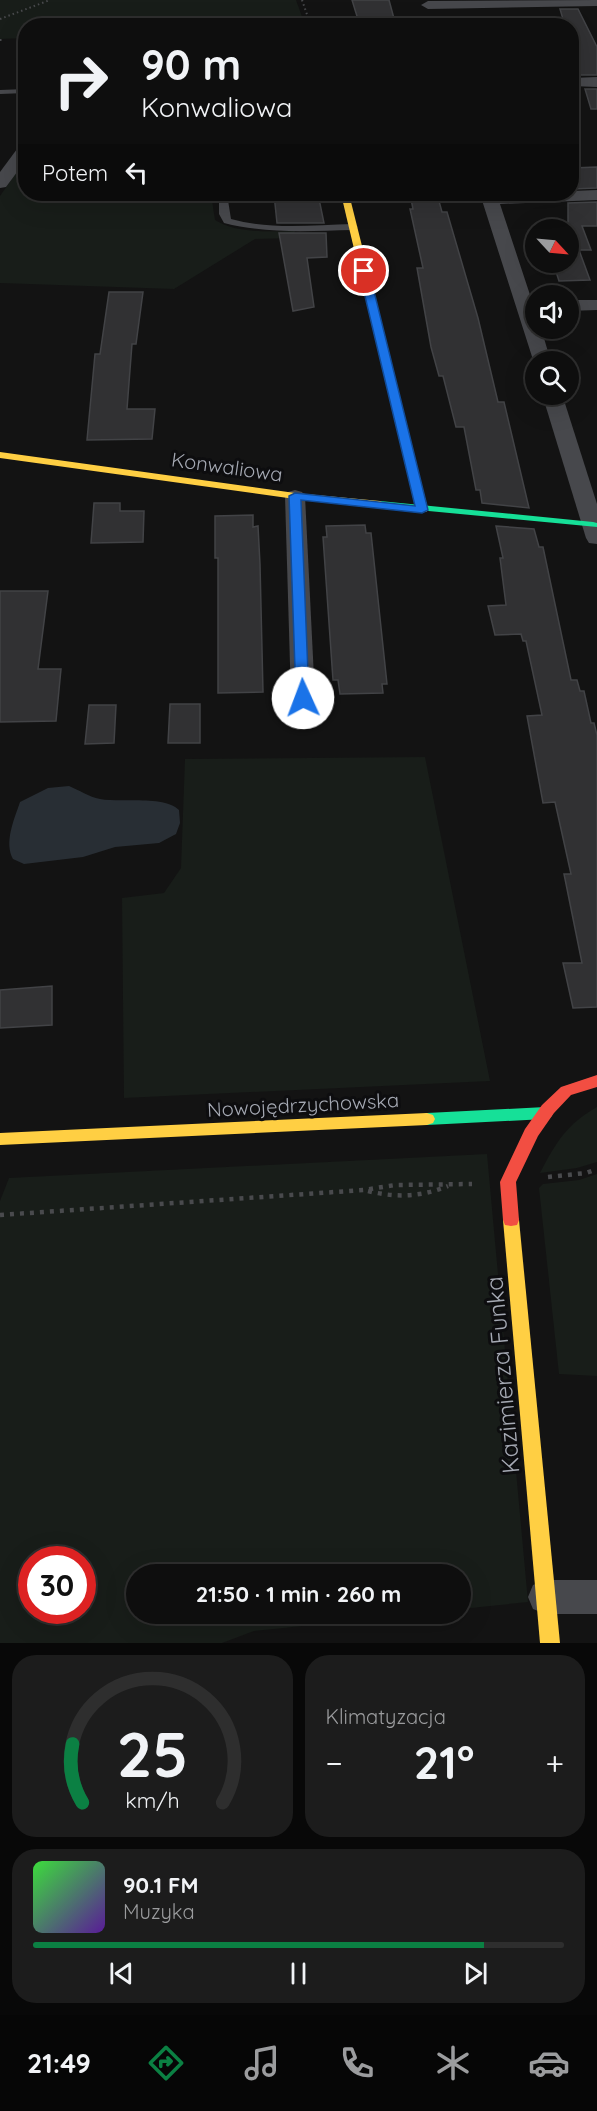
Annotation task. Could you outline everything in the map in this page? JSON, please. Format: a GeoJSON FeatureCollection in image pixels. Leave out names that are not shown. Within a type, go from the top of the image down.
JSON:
{"type":"FeatureCollection","features":[{"type":"Feature","properties":{"kind":"street"},"geometry":{"type":"LineString","coordinates":[[429,6],[597,2]]}},
{"type":"Feature","properties":{"kind":"street"},"geometry":{"type":"LineString","coordinates":[[579,82],[597,82]]}},
{"type":"Feature","properties":{"kind":"street"},"geometry":{"type":"LineString","coordinates":[[0,183],[18,167]]}},
{"type":"Feature","properties":{"kind":"street"},"geometry":{"type":"LineString","coordinates":[[579,195],[597,195]]}},
{"type":"Feature","properties":{"kind":"street"},"geometry":{"type":"LineString","coordinates":[[347,201],[422,510]]}},
{"type":"Feature","properties":{"kind":"street"},"geometry":{"type":"LineString","coordinates":[[491,201],[525,294]]}},
{"type":"Feature","properties":{"kind":"street"},"geometry":{"type":"LineString","coordinates":[[579,306],[597,305]]}},
{"type":"Feature","properties":{"kind":"street"},"geometry":{"type":"LineString","coordinates":[[555,405],[595,532]]}},
{"type":"Feature","properties":{"kind":"street","name":"Konwaliowa"},"geometry":{"type":"LineString","coordinates":[[0,455],[295,496],[595,532]]}},
{"type":"Feature","properties":{"kind":"street"},"geometry":{"type":"LineString","coordinates":[[574,467],[597,467]]}},
{"type":"Feature","properties":{"kind":"street"},"geometry":{"type":"LineString","coordinates":[[295,496],[303,698]]}},
{"type":"Feature","properties":{"kind":"street"},"geometry":{"type":"LineString","coordinates":[[545,1113],[566,1090],[597,1081]]}},
{"type":"Feature","properties":{"kind":"street","name":"Nowojędrzychowska"},"geometry":{"type":"LineString","coordinates":[[0,1139],[545,1113]]}},
{"type":"Feature","properties":{"kind":"street","name":"Kazimierza Funka"},"geometry":{"type":"LineString","coordinates":[[545,1113],[521,1149],[508,1182],[550,1643]]}},
{"type":"Feature","properties":{"kind":"street"},"geometry":{"type":"LineString","coordinates":[[546,1597],[597,1597]]}},
{"type":"Feature","properties":{"kind":"lane"},"geometry":{"type":"LineString","coordinates":[[0,92],[18,91]]}},
{"type":"Feature","properties":{"kind":"lane"},"geometry":{"type":"LineString","coordinates":[[223,201],[227,221],[240,225],[266,228],[353,227]]}},
{"type":"Feature","properties":{"kind":"path"},"geometry":{"type":"LineString","coordinates":[[0,19],[50,0]]}},
{"type":"Feature","properties":{"kind":"path"},"geometry":{"type":"LineString","coordinates":[[302,0],[308,18]]}},
{"type":"Feature","properties":{"kind":"path"},"geometry":{"type":"LineString","coordinates":[[544,1178],[586,1173],[597,1169]]}},
{"type":"Feature","properties":{"kind":"path"},"geometry":{"type":"LineString","coordinates":[[0,1215],[364,1190],[395,1185],[480,1184]]}},
{"type":"Feature","properties":{"kind":"path"},"geometry":{"type":"LineString","coordinates":[[364,1190],[380,1194],[412,1196],[432,1193],[448,1186]]}},
{"type":"Feature","properties":{"kind":"shaded area"},"geometry":{"type":"Polygon","coordinates":[[[0,0],[296,0],[303,18],[18,18],[18,38],[0,39],[0,0]]]}},
{"type":"Feature","properties":{"kind":"shaded area"},"geometry":{"type":"Polygon","coordinates":[[[18,170],[18,201],[212,201],[215,220],[234,228],[254,231],[295,231],[292,238],[255,239],[174,289],[0,283],[0,196],[18,170]]]}},
{"type":"Feature","properties":{"kind":"shaded area"},"geometry":{"type":"Polygon","coordinates":[[[425,757],[490,1081],[124,1098],[122,898],[164,893],[181,868],[185,759],[425,757]]]}},
{"type":"Feature","properties":{"kind":"shaded area"},"geometry":{"type":"Polygon","coordinates":[[[69,786],[100,799],[153,801],[172,805],[179,810],[180,823],[176,834],[159,843],[115,847],[83,857],[24,864],[13,859],[9,845],[20,802],[48,788],[69,786]]]}},
{"type":"Feature","properties":{"kind":"shaded area"},"geometry":{"type":"Polygon","coordinates":[[[597,1107],[597,1162],[577,1168],[540,1173],[563,1135],[578,1120],[597,1107]]]}},
{"type":"Feature","properties":{"kind":"shaded area"},"geometry":{"type":"Polygon","coordinates":[[[487,1154],[528,1602],[471,1608],[471,1564],[126,1564],[126,1624],[322,1624],[254,1631],[222,1643],[0,1643],[0,1201],[9,1178],[487,1154]]]}},
{"type":"Feature","properties":{"kind":"shaded area"},"geometry":{"type":"Polygon","coordinates":[[[597,1174],[597,1376],[559,1374],[539,1188],[543,1184],[579,1180],[597,1174]]]}},
{"type":"Feature","properties":{"kind":"building"},"geometry":{"type":"Polygon","coordinates":[[[352,0],[389,0],[394,18],[358,18],[352,0]]]}},
{"type":"Feature","properties":{"kind":"building"},"geometry":{"type":"Polygon","coordinates":[[[560,9],[578,9],[597,47],[597,75],[580,75],[579,18],[563,18],[560,9]]]}},
{"type":"Feature","properties":{"kind":"building"},"geometry":{"type":"Polygon","coordinates":[[[585,89],[597,89],[597,109],[591,109],[585,89]]]}},
{"type":"Feature","properties":{"kind":"building"},"geometry":{"type":"Polygon","coordinates":[[[597,167],[597,188],[579,189],[579,168],[597,167]]]}},
{"type":"Feature","properties":{"kind":"building"},"geometry":{"type":"Polygon","coordinates":[[[275,201],[319,201],[324,223],[277,223],[275,201]]]}},
{"type":"Feature","properties":{"kind":"building"},"geometry":{"type":"Polygon","coordinates":[[[411,201],[439,201],[442,212],[447,212],[478,318],[498,402],[504,402],[529,508],[482,503],[480,490],[476,490],[464,427],[456,427],[443,376],[439,376],[431,347],[417,268],[423,268],[410,209],[413,209],[411,201]]]}},
{"type":"Feature","properties":{"kind":"building"},"geometry":{"type":"Polygon","coordinates":[[[597,202],[597,226],[582,226],[591,250],[579,250],[579,219],[568,219],[568,203],[597,202]]]}},
{"type":"Feature","properties":{"kind":"building"},"geometry":{"type":"Polygon","coordinates":[[[279,233],[326,233],[327,257],[307,258],[314,307],[293,311],[279,233]]]}},
{"type":"Feature","properties":{"kind":"building"},"geometry":{"type":"Polygon","coordinates":[[[579,250],[590,280],[559,281],[556,273],[579,273],[579,250]]]}},
{"type":"Feature","properties":{"kind":"building"},"geometry":{"type":"Polygon","coordinates":[[[109,292],[143,292],[136,344],[132,344],[127,409],[155,409],[152,439],[87,440],[95,354],[100,354],[109,292]]]}},
{"type":"Feature","properties":{"kind":"building"},"geometry":{"type":"Polygon","coordinates":[[[94,503],[120,503],[120,511],[144,511],[143,542],[91,543],[94,503]]]}},
{"type":"Feature","properties":{"kind":"building"},"geometry":{"type":"Polygon","coordinates":[[[253,515],[253,527],[258,526],[263,692],[218,693],[218,558],[215,558],[215,516],[253,515]]]}},
{"type":"Feature","properties":{"kind":"building"},"geometry":{"type":"Polygon","coordinates":[[[365,525],[366,533],[371,533],[387,684],[382,684],[383,693],[340,694],[338,680],[333,680],[323,537],[327,537],[326,526],[365,525]]]}},
{"type":"Feature","properties":{"kind":"building"},"geometry":{"type":"Polygon","coordinates":[[[496,526],[534,529],[539,547],[543,547],[571,680],[577,680],[580,691],[584,691],[591,723],[594,723],[597,735],[597,1007],[573,1008],[563,963],[582,963],[564,874],[571,874],[555,802],[543,803],[527,716],[542,715],[526,641],[523,641],[521,634],[495,635],[488,606],[506,605],[500,558],[503,558],[496,526]]]}},
{"type":"Feature","properties":{"kind":"building"},"geometry":{"type":"Polygon","coordinates":[[[0,591],[48,591],[38,669],[61,669],[56,721],[0,722],[0,591]]]}},
{"type":"Feature","properties":{"kind":"building"},"geometry":{"type":"Polygon","coordinates":[[[170,704],[200,704],[200,743],[168,743],[170,704]]]}},
{"type":"Feature","properties":{"kind":"building"},"geometry":{"type":"Polygon","coordinates":[[[89,705],[116,705],[114,743],[85,744],[89,705]]]}},
{"type":"Feature","properties":{"kind":"building"},"geometry":{"type":"Polygon","coordinates":[[[52,986],[52,1025],[0,1028],[0,990],[52,986]]]}},
{"type":"Feature","properties":{"kind":"traffic: fast"},"geometry":{"type":"LineString","coordinates":[[380,504],[593,525]]}},
{"type":"Feature","properties":{"kind":"traffic: fast"},"geometry":{"type":"LineString","coordinates":[[427,1119],[545,1113]]}},
{"type":"Feature","properties":{"kind":"traffic: slow"},"geometry":{"type":"LineString","coordinates":[[347,201],[422,510]]}},
{"type":"Feature","properties":{"kind":"traffic: slow"},"geometry":{"type":"LineString","coordinates":[[0,455],[295,496],[380,504]]}},
{"type":"Feature","properties":{"kind":"traffic: slow"},"geometry":{"type":"LineString","coordinates":[[0,1139],[427,1119]]}},
{"type":"Feature","properties":{"kind":"traffic: slow"},"geometry":{"type":"LineString","coordinates":[[511,1220],[550,1643]]}},
{"type":"Feature","properties":{"kind":"traffic: jam"},"geometry":{"type":"LineString","coordinates":[[511,1220],[508,1182],[531,1133],[548,1109],[566,1091],[597,1081]]}},
{"type":"Feature","properties":{"kind":"route"},"geometry":{"type":"LineString","coordinates":[[303,698],[295,496],[422,510],[364,271]]}}]}
